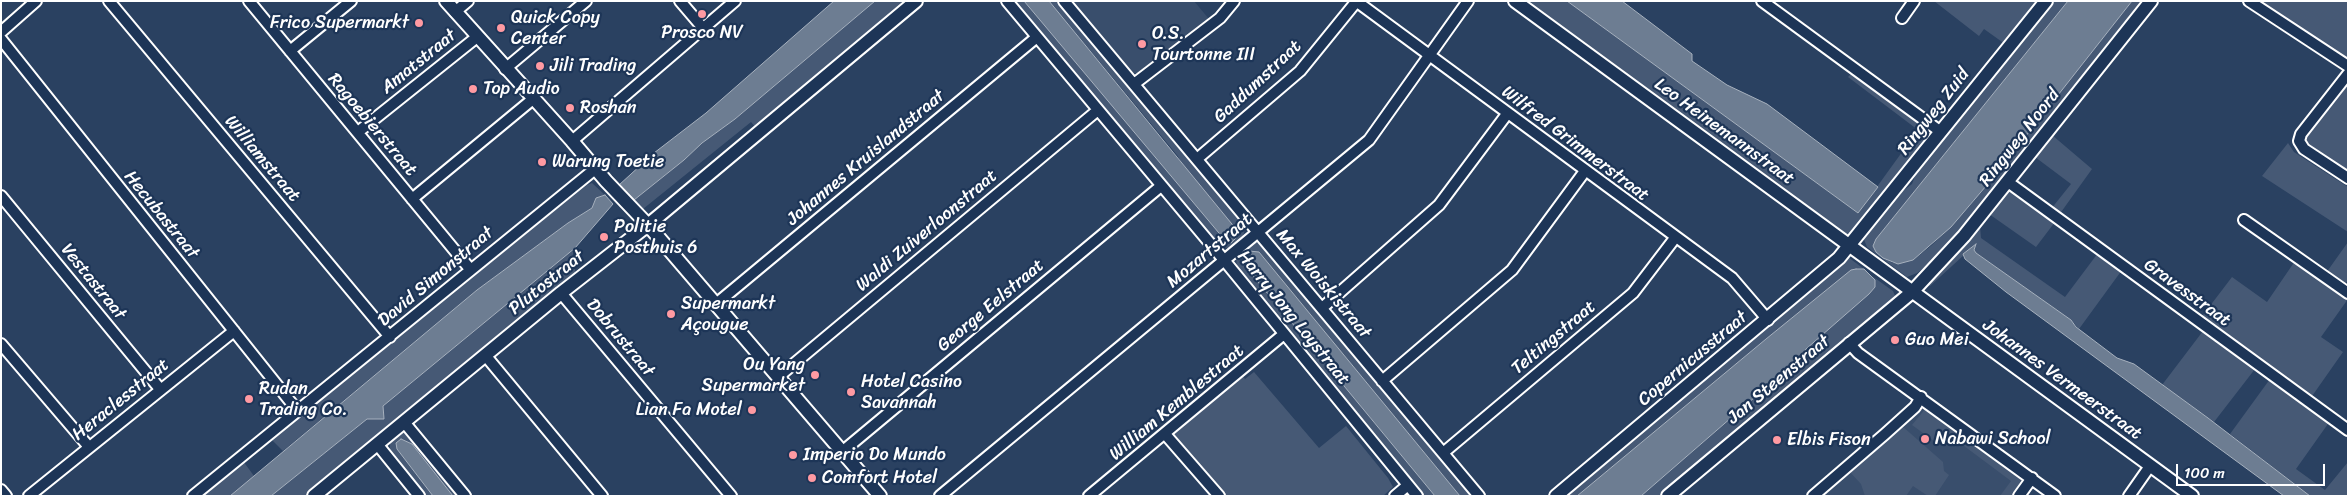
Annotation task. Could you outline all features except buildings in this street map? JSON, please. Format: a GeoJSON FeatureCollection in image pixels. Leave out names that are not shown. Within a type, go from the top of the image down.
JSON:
{"type":"FeatureCollection","features":[{"type":"Feature","properties":{"kind":"street"},"geometry":{"type":"LineString","coordinates":[[1,32],[36,1]]}},
{"type":"Feature","properties":{"kind":"street","name":"Williamstraat"},"geometry":{"type":"LineString","coordinates":[[110,1],[390,337]]}},
{"type":"Feature","properties":{"kind":"street","name":"Ragoebierstraat"},"geometry":{"type":"LineString","coordinates":[[249,1],[470,270]]}},
{"type":"Feature","properties":{"kind":"street"},"geometry":{"type":"LineString","coordinates":[[290,51],[351,1]]}},
{"type":"Feature","properties":{"kind":"street"},"geometry":{"type":"LineString","coordinates":[[446,1],[595,169],[648,225],[880,496]]}},
{"type":"Feature","properties":{"kind":"street"},"geometry":{"type":"LineString","coordinates":[[455,12],[468,1]]}},
{"type":"Feature","properties":{"kind":"street"},"geometry":{"type":"LineString","coordinates":[[505,69],[586,1]]}},
{"type":"Feature","properties":{"kind":"street"},"geometry":{"type":"LineString","coordinates":[[680,1],[703,28]]}},
{"type":"Feature","properties":{"kind":"street"},"geometry":{"type":"LineString","coordinates":[[572,141],[736,1]]}},
{"type":"Feature","properties":{"kind":"street","name":"Plutostraat"},"geometry":{"type":"LineString","coordinates":[[314,496],[561,293],[648,225],[916,1]]}},
{"type":"Feature","properties":{"kind":"street","name":"Harry Jong Loystraat"},"geometry":{"type":"LineString","coordinates":[[1007,1],[1224,260],[1417,496]]}},
{"type":"Feature","properties":{"kind":"street","name":"Max Woiskistraat"},"geometry":{"type":"LineString","coordinates":[[1064,1],[1479,496]]}},
{"type":"Feature","properties":{"kind":"street"},"geometry":{"type":"LineString","coordinates":[[1134,84],[1220,18],[1234,1]]}},
{"type":"Feature","properties":{"kind":"street","name":"Wilfred Grimmerstraat"},"geometry":{"type":"LineString","coordinates":[[1356,1],[1675,238],[1732,278],[1768,320]]}},
{"type":"Feature","properties":{"kind":"street","name":"Gaddumstraat"},"geometry":{"type":"LineString","coordinates":[[1197,159],[1300,71],[1356,1]]}},
{"type":"Feature","properties":{"kind":"street","name":"Mozartstraat"},"geometry":{"type":"LineString","coordinates":[[940,496],[1369,140],[1468,1]]}},
{"type":"Feature","properties":{"kind":"street","name":"Leo Heinemannstraat"},"geometry":{"type":"LineString","coordinates":[[1515,1],[1912,292]]}},
{"type":"Feature","properties":{"kind":"street"},"geometry":{"type":"LineString","coordinates":[[1762,1],[1940,132]]}},
{"type":"Feature","properties":{"kind":"street"},"geometry":{"type":"LineString","coordinates":[[1902,18],[1914,1]]}},
{"type":"Feature","properties":{"kind":"street","name":"Ringweg Zuid"},"geometry":{"type":"LineString","coordinates":[[1849,246],[2046,1]]}},
{"type":"Feature","properties":{"kind":"street","name":"Ringweg Noord"},"geometry":{"type":"LineString","coordinates":[[1912,292],[1964,236],[2151,1]]}},
{"type":"Feature","properties":{"kind":"street"},"geometry":{"type":"LineString","coordinates":[[2249,1],[2348,66]]}},
{"type":"Feature","properties":{"kind":"street","name":"Amatstraat"},"geometry":{"type":"LineString","coordinates":[[358,132],[477,37]]}},
{"type":"Feature","properties":{"kind":"street","name":"Johannes Kruislandstraat"},"geometry":{"type":"LineString","coordinates":[[716,304],[1036,37]]}},
{"type":"Feature","properties":{"kind":"street","name":"Hecubastraat"},"geometry":{"type":"LineString","coordinates":[[1,39],[296,410]]}},
{"type":"Feature","properties":{"kind":"street"},"geometry":{"type":"LineString","coordinates":[[2348,74],[2301,134],[2299,141],[2304,149],[2348,178]]}},
{"type":"Feature","properties":{"kind":"street"},"geometry":{"type":"LineString","coordinates":[[412,198],[533,98]]}},
{"type":"Feature","properties":{"kind":"street","name":"Waldi Zuiverloonstraat"},"geometry":{"type":"LineString","coordinates":[[778,377],[1098,110]]}},
{"type":"Feature","properties":{"kind":"street"},"geometry":{"type":"LineString","coordinates":[[1322,308],[1439,205],[1507,114]]}},
{"type":"Feature","properties":{"kind":"street","name":"David Simonstraat"},"geometry":{"type":"LineString","coordinates":[[193,496],[296,410],[390,337],[595,169]]}},
{"type":"Feature","properties":{"kind":"street"},"geometry":{"type":"LineString","coordinates":[[1382,381],[1512,270],[1585,171]]}},
{"type":"Feature","properties":{"kind":"street","name":"Gravesstraat"},"geometry":{"type":"LineString","coordinates":[[2008,182],[2348,430]]}},
{"type":"Feature","properties":{"kind":"street","name":"George Eelstraat"},"geometry":{"type":"LineString","coordinates":[[843,451],[1161,186]]}},
{"type":"Feature","properties":{"kind":"street","name":"Vestastraat"},"geometry":{"type":"LineString","coordinates":[[1,196],[160,389]]}},
{"type":"Feature","properties":{"kind":"street"},"geometry":{"type":"LineString","coordinates":[[2244,220],[2348,294]]}},
{"type":"Feature","properties":{"kind":"street","name":"Teltingstraat"},"geometry":{"type":"LineString","coordinates":[[1443,453],[1633,293],[1675,238]]}},
{"type":"Feature","properties":{"kind":"street","name":"Copernicusstraat"},"geometry":{"type":"LineString","coordinates":[[1556,496],[1768,320],[1839,258],[1849,246]]}},
{"type":"Feature","properties":{"kind":"street","name":"Jan Steenstraat"},"geometry":{"type":"LineString","coordinates":[[1668,496],[1912,292]]}},
{"type":"Feature","properties":{"kind":"street","name":"Johannes Vermeerstraat"},"geometry":{"type":"LineString","coordinates":[[1912,292],[2192,496]]}},
{"type":"Feature","properties":{"kind":"street","name":"Dobrustraat"},"geometry":{"type":"LineString","coordinates":[[561,293],[731,496]]}},
{"type":"Feature","properties":{"kind":"street","name":"Heraclesstraat"},"geometry":{"type":"LineString","coordinates":[[29,496],[234,331]]}},
{"type":"Feature","properties":{"kind":"street","name":"William Kemblestraat"},"geometry":{"type":"LineString","coordinates":[[1089,496],[1284,334]]}},
{"type":"Feature","properties":{"kind":"street"},"geometry":{"type":"LineString","coordinates":[[1849,343],[1858,352],[2055,496]]}},
{"type":"Feature","properties":{"kind":"street"},"geometry":{"type":"LineString","coordinates":[[1,344],[89,447]]}},
{"type":"Feature","properties":{"kind":"street"},"geometry":{"type":"LineString","coordinates":[[485,355],[602,496]]}},
{"type":"Feature","properties":{"kind":"street"},"geometry":{"type":"LineString","coordinates":[[1813,496],[1885,434],[1915,406],[1921,397]]}},
{"type":"Feature","properties":{"kind":"street"},"geometry":{"type":"LineString","coordinates":[[404,422],[465,496]]}},
{"type":"Feature","properties":{"kind":"street"},"geometry":{"type":"LineString","coordinates":[[1165,434],[1219,496]]}},
{"type":"Feature","properties":{"kind":"street"},"geometry":{"type":"LineString","coordinates":[[377,444],[419,496]]}},
{"type":"Feature","properties":{"kind":"street"},"geometry":{"type":"LineString","coordinates":[[2129,496],[2150,466]]}},
{"type":"Feature","properties":{"kind":"street"},"geometry":{"type":"LineString","coordinates":[[2019,496],[2032,478]]}},
{"type":"Feature","properties":{"kind":"street"},"geometry":{"type":"LineString","coordinates":[[1395,496],[1408,485]]}},
{"type":"Feature","properties":{"kind":"street"},"geometry":{"type":"LineString","coordinates":[[1,490],[6,496]]}},
{"type":"Feature","properties":{"kind":"shaded area"},"geometry":{"type":"Polygon","coordinates":[[[834,1],[875,1],[735,119],[702,143],[634,200],[619,185],[654,153],[706,113],[834,1]]]}},
{"type":"Feature","properties":{"kind":"shaded area"},"geometry":{"type":"Polygon","coordinates":[[[875,1],[908,1],[757,129],[751,122],[643,209],[634,200],[702,143],[735,119],[875,1]]]}},
{"type":"Feature","properties":{"kind":"shaded area"},"geometry":{"type":"Polygon","coordinates":[[[1013,1],[1024,1],[1228,241],[1177,155],[1049,1],[1059,1],[1242,223],[1245,229],[1242,239],[1229,248],[1219,247],[1013,1]]]}},
{"type":"Feature","properties":{"kind":"shaded area"},"geometry":{"type":"Polygon","coordinates":[[[1024,1],[1049,1],[1236,229],[1237,237],[1231,243],[1224,239],[1024,1]]]}},
{"type":"Feature","properties":{"kind":"shaded area","name":"O.S. Tourtonne III"},"geometry":{"type":"Polygon","coordinates":[[[1071,1],[1194,1],[1209,19],[1140,73],[1134,73],[1129,70],[1071,1]]]}},
{"type":"Feature","properties":{"kind":"shaded area"},"geometry":{"type":"Polygon","coordinates":[[[1523,1],[1567,1],[1858,213],[1918,130],[1848,77],[1852,73],[1923,126],[1923,140],[1920,148],[1853,232],[1846,235],[1523,1]]]}},
{"type":"Feature","properties":{"kind":"shaded area"},"geometry":{"type":"Polygon","coordinates":[[[1567,1],[1622,1],[1692,54],[1692,61],[1727,85],[1767,104],[1878,187],[1858,213],[1567,1]]]}},
{"type":"Feature","properties":{"kind":"shaded area"},"geometry":{"type":"Polygon","coordinates":[[[1934,1],[2040,1],[2005,44],[1984,29],[1979,36],[1934,1]]]}},
{"type":"Feature","properties":{"kind":"shaded area"},"geometry":{"type":"Polygon","coordinates":[[[2054,1],[2068,1],[1876,239],[1874,246],[1876,252],[1883,258],[1893,263],[1913,260],[1932,245],[1970,205],[2132,1],[2146,1],[1963,229],[1928,265],[1907,277],[1867,247],[1863,237],[1894,198],[1912,184],[1917,171],[2054,1]]]}},
{"type":"Feature","properties":{"kind":"shaded area"},"geometry":{"type":"Polygon","coordinates":[[[2068,1],[2132,1],[1992,179],[1951,227],[1913,260],[1898,264],[1883,258],[1876,252],[1873,246],[1876,239],[2068,1]]]}},
{"type":"Feature","properties":{"kind":"shaded area"},"geometry":{"type":"Polygon","coordinates":[[[2258,1],[2348,1],[2348,60],[2342,58],[2258,1]]]}},
{"type":"Feature","properties":{"kind":"shaded area"},"geometry":{"type":"Polygon","coordinates":[[[2348,79],[2348,181],[2305,153],[2302,138],[2348,79]]]}},
{"type":"Feature","properties":{"kind":"shaded area"},"geometry":{"type":"Polygon","coordinates":[[[2052,135],[2092,169],[2059,215],[2051,209],[2071,184],[2035,157],[2052,135]]]}},
{"type":"Feature","properties":{"kind":"shaded area"},"geometry":{"type":"Polygon","coordinates":[[[2288,143],[2294,152],[2348,187],[2348,232],[2262,176],[2288,143]]]}},
{"type":"Feature","properties":{"kind":"shaded area"},"geometry":{"type":"Polygon","coordinates":[[[592,183],[605,195],[596,198],[592,208],[568,223],[477,290],[283,451],[271,439],[468,279],[592,183]]]}},
{"type":"Feature","properties":{"kind":"shaded area"},"geometry":{"type":"Polygon","coordinates":[[[2012,191],[2055,222],[2036,247],[1989,214],[2007,192],[2012,191]]]}},
{"type":"Feature","properties":{"kind":"shaded area"},"geometry":{"type":"Polygon","coordinates":[[[605,195],[613,204],[575,248],[383,406],[384,419],[367,419],[271,496],[230,496],[477,290],[568,223],[592,208],[596,198],[605,195]]]}},
{"type":"Feature","properties":{"kind":"shaded area"},"geometry":{"type":"Polygon","coordinates":[[[1980,226],[1981,238],[2065,297],[2098,253],[2122,270],[2079,329],[2071,320],[1976,253],[1974,250],[1975,245],[1930,286],[1925,284],[1980,226]]]}},
{"type":"Feature","properties":{"kind":"shaded area"},"geometry":{"type":"Polygon","coordinates":[[[2348,242],[2348,280],[2344,285],[2326,273],[2348,242]]]}},
{"type":"Feature","properties":{"kind":"shaded area"},"geometry":{"type":"Polygon","coordinates":[[[1251,243],[1262,244],[1475,496],[1460,496],[1259,253],[1244,265],[1435,496],[1424,496],[1237,269],[1236,256],[1251,243]]]}},
{"type":"Feature","properties":{"kind":"shaded area"},"geometry":{"type":"Polygon","coordinates":[[[1976,244],[1974,250],[1976,253],[2071,320],[2076,327],[2117,358],[2134,364],[2310,496],[2284,496],[2006,292],[1965,259],[1963,254],[1976,244]]]}},
{"type":"Feature","properties":{"kind":"shaded area"},"geometry":{"type":"Polygon","coordinates":[[[575,248],[572,257],[576,275],[309,496],[271,496],[367,419],[384,419],[383,406],[575,248]]]}},
{"type":"Feature","properties":{"kind":"shaded area"},"geometry":{"type":"Polygon","coordinates":[[[1249,251],[1259,252],[1460,496],[1435,496],[1244,265],[1243,257],[1249,251]]]}},
{"type":"Feature","properties":{"kind":"shaded area"},"geometry":{"type":"Polygon","coordinates":[[[1848,257],[1864,269],[1858,269],[1766,339],[1577,496],[1564,496],[1848,257]]]}},
{"type":"Feature","properties":{"kind":"shaded area"},"geometry":{"type":"Polygon","coordinates":[[[2295,261],[2348,299],[2321,337],[2343,352],[2310,399],[2200,319],[2232,277],[2267,302],[2295,261]]]}},
{"type":"Feature","properties":{"kind":"shaded area"},"geometry":{"type":"Polygon","coordinates":[[[1864,269],[1875,280],[1875,287],[1869,294],[1806,349],[1800,358],[1641,496],[1577,496],[1766,339],[1851,270],[1864,269]]]}},
{"type":"Feature","properties":{"kind":"shaded area"},"geometry":{"type":"Polygon","coordinates":[[[1872,276],[1893,291],[1896,298],[1662,496],[1641,496],[1800,358],[1806,349],[1875,280],[1872,276]]]}},
{"type":"Feature","properties":{"kind":"shaded area"},"geometry":{"type":"Polygon","coordinates":[[[2203,331],[2255,369],[2214,422],[2162,385],[2203,331]]]}},
{"type":"Feature","properties":{"kind":"shaded area"},"geometry":{"type":"Polygon","coordinates":[[[1254,372],[1319,448],[1346,426],[1388,478],[1393,487],[1383,496],[1222,496],[1173,438],[1172,434],[1242,375],[1245,379],[1254,372]]]}},
{"type":"Feature","properties":{"kind":"shaded area"},"geometry":{"type":"Polygon","coordinates":[[[2270,379],[2330,421],[2296,469],[2325,490],[2348,462],[2348,496],[2310,496],[2230,434],[2270,379]]]}},
{"type":"Feature","properties":{"kind":"shaded area","name":"Nabawi School"},"geometry":{"type":"Polygon","coordinates":[[[1921,404],[2021,480],[2014,496],[1817,496],[1921,404]]]}},
{"type":"Feature","properties":{"kind":"shaded area"},"geometry":{"type":"Polygon","coordinates":[[[1926,408],[2020,476],[2021,484],[2014,496],[2000,496],[2011,481],[1948,434],[1938,444],[1912,425],[1926,408]]]}},
{"type":"Feature","properties":{"kind":"shaded area"},"geometry":{"type":"Polygon","coordinates":[[[1902,426],[1943,462],[1944,471],[1949,475],[1935,496],[1928,496],[1913,486],[1906,496],[1865,496],[1861,484],[1849,471],[1902,426]]]}},
{"type":"Feature","properties":{"kind":"shaded area"},"geometry":{"type":"Polygon","coordinates":[[[403,433],[407,433],[459,496],[453,496],[412,444],[397,449],[433,496],[424,496],[390,452],[390,442],[403,433]]]}},
{"type":"Feature","properties":{"kind":"shaded area"},"geometry":{"type":"Polygon","coordinates":[[[401,439],[412,444],[453,496],[433,496],[397,449],[396,443],[401,439]]]}},
{"type":"Feature","properties":{"kind":"shaded area"},"geometry":{"type":"Polygon","coordinates":[[[243,461],[254,476],[230,496],[201,496],[243,461]]]}},
{"type":"Feature","properties":{"kind":"place","name":"Prosco NV"},"geometry":{"type":"Point","coordinates":[702,14]}},
{"type":"Feature","properties":{"kind":"place","name":"Frico Supermarkt"},"geometry":{"type":"Point","coordinates":[419,23]}},
{"type":"Feature","properties":{"kind":"place","name":"Quick Copy Center"},"geometry":{"type":"Point","coordinates":[501,28]}},
{"type":"Feature","properties":{"kind":"place","name":"O.S. Tourtonne III"},"geometry":{"type":"Point","coordinates":[1142,44]}},
{"type":"Feature","properties":{"kind":"place","name":"Jili Trading"},"geometry":{"type":"Point","coordinates":[540,66]}},
{"type":"Feature","properties":{"kind":"place","name":"Top Audio"},"geometry":{"type":"Point","coordinates":[473,89]}},
{"type":"Feature","properties":{"kind":"place","name":"Roshan"},"geometry":{"type":"Point","coordinates":[570,108]}},
{"type":"Feature","properties":{"kind":"place","name":"Warung Toetie"},"geometry":{"type":"Point","coordinates":[542,162]}},
{"type":"Feature","properties":{"kind":"place","name":"Politie Posthuis 6"},"geometry":{"type":"Point","coordinates":[604,237]}},
{"type":"Feature","properties":{"kind":"place","name":"Supermarkt Açougue"},"geometry":{"type":"Point","coordinates":[671,314]}},
{"type":"Feature","properties":{"kind":"place","name":"Guo Mei"},"geometry":{"type":"Point","coordinates":[1895,340]}},
{"type":"Feature","properties":{"kind":"place","name":"Ou Yang Supermarket"},"geometry":{"type":"Point","coordinates":[815,375]}},
{"type":"Feature","properties":{"kind":"place","name":"Hotel Casino Savannah"},"geometry":{"type":"Point","coordinates":[851,392]}},
{"type":"Feature","properties":{"kind":"place","name":"Rudan Trading Co."},"geometry":{"type":"Point","coordinates":[249,399]}},
{"type":"Feature","properties":{"kind":"place","name":"Lian Fa Motel"},"geometry":{"type":"Point","coordinates":[752,410]}},
{"type":"Feature","properties":{"kind":"place","name":"Nabawi School"},"geometry":{"type":"Point","coordinates":[1925,439]}},
{"type":"Feature","properties":{"kind":"place","name":"Elbis Fison"},"geometry":{"type":"Point","coordinates":[1777,440]}},
{"type":"Feature","properties":{"kind":"place","name":"Imperio Do Mundo"},"geometry":{"type":"Point","coordinates":[793,455]}},
{"type":"Feature","properties":{"kind":"place","name":"Comfort Hotel"},"geometry":{"type":"Point","coordinates":[812,478]}}]}
